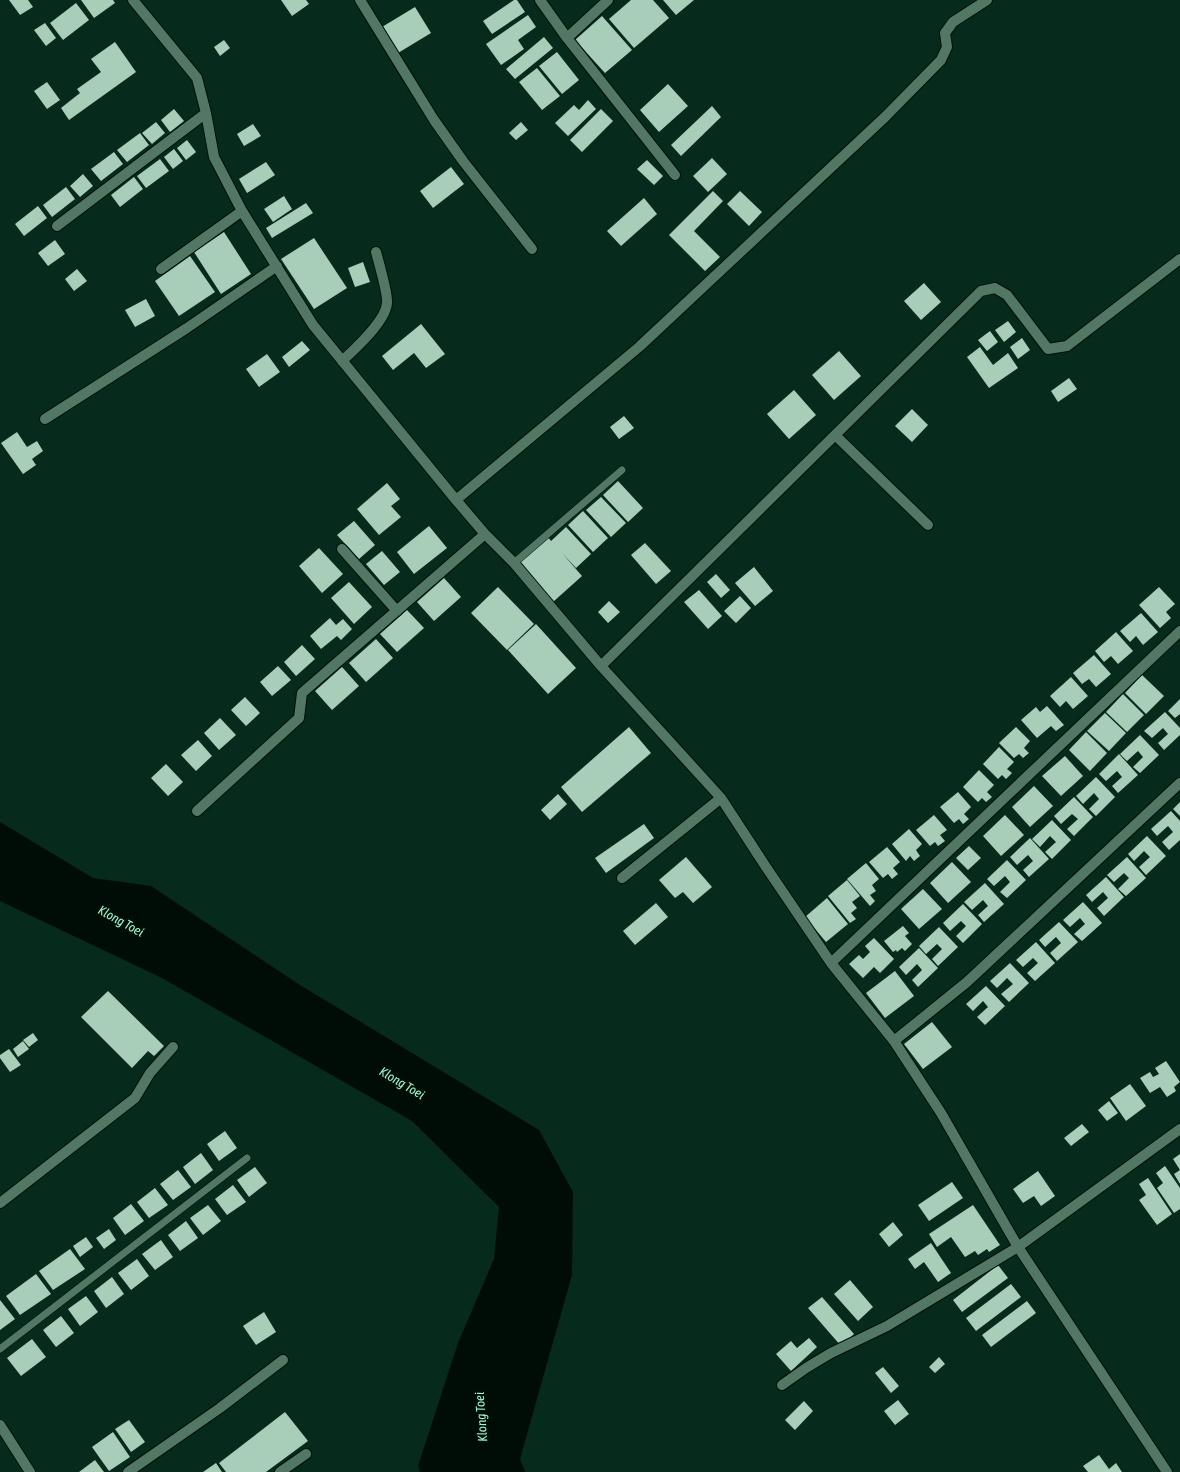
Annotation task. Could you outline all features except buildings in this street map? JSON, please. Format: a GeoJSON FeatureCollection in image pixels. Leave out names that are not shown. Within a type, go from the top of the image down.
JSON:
{"type":"FeatureCollection","features":[{"type":"Feature","properties":{"kind":"street"},"geometry":{"type":"LineString","coordinates":[[133,0],[197,78],[206,113],[214,157],[242,210],[313,325],[485,534],[514,563],[601,666],[721,798],[831,963],[894,1042],[941,1113],[1018,1247],[1167,1472]]}},
{"type":"Feature","properties":{"kind":"street"},"geometry":{"type":"LineString","coordinates":[[360,0],[434,120],[463,161],[532,249]]}},
{"type":"Feature","properties":{"kind":"street"},"geometry":{"type":"LineString","coordinates":[[540,0],[567,38],[675,175]]}},
{"type":"Feature","properties":{"kind":"street"},"geometry":{"type":"LineString","coordinates":[[567,38],[608,0]]}},
{"type":"Feature","properties":{"kind":"street"},"geometry":{"type":"LineString","coordinates":[[456,500],[638,347],[885,117],[940,60],[947,47],[945,33],[954,22],[987,0]]}},
{"type":"Feature","properties":{"kind":"street"},"geometry":{"type":"LineString","coordinates":[[57,226],[206,113]]}},
{"type":"Feature","properties":{"kind":"street"},"geometry":{"type":"LineString","coordinates":[[161,269],[242,210]]}},
{"type":"Feature","properties":{"kind":"street"},"geometry":{"type":"LineString","coordinates":[[342,361],[364,340],[381,318],[388,303],[376,252]]}},
{"type":"Feature","properties":{"kind":"street"},"geometry":{"type":"LineString","coordinates":[[601,666],[982,291],[995,288],[1007,295],[1048,349],[1067,346],[1180,259]]}},
{"type":"Feature","properties":{"kind":"street"},"geometry":{"type":"LineString","coordinates":[[45,418],[187,328],[276,266]]}},
{"type":"Feature","properties":{"kind":"street"},"geometry":{"type":"LineString","coordinates":[[835,435],[928,525]]}},
{"type":"Feature","properties":{"kind":"street"},"geometry":{"type":"LineString","coordinates":[[197,811],[299,718],[302,693],[485,534]]}},
{"type":"Feature","properties":{"kind":"street"},"geometry":{"type":"LineString","coordinates":[[342,549],[398,611]]}},
{"type":"Feature","properties":{"kind":"street"},"geometry":{"type":"LineString","coordinates":[[831,963],[1180,631]]}},
{"type":"Feature","properties":{"kind":"street"},"geometry":{"type":"LineString","coordinates":[[894,1042],[967,982],[1180,783]]}},
{"type":"Feature","properties":{"kind":"street"},"geometry":{"type":"LineString","coordinates":[[622,878],[721,798]]}},
{"type":"Feature","properties":{"kind":"street"},"geometry":{"type":"LineString","coordinates":[[0,1203],[135,1098],[150,1073],[173,1047]]}},
{"type":"Feature","properties":{"kind":"street"},"geometry":{"type":"LineString","coordinates":[[782,1385],[831,1353],[887,1326],[1018,1247],[1180,1129]]}},
{"type":"Feature","properties":{"kind":"street"},"geometry":{"type":"LineString","coordinates":[[128,1472],[220,1408],[283,1360]]}},
{"type":"Feature","properties":{"kind":"street"},"geometry":{"type":"LineString","coordinates":[[0,1425],[30,1472]]}},
{"type":"Feature","properties":{"kind":"street"},"geometry":{"type":"LineString","coordinates":[[280,1472],[306,1454]]}},
{"type":"Feature","properties":{"kind":"lane"},"geometry":{"type":"LineString","coordinates":[[514,563],[622,470]]}},
{"type":"Feature","properties":{"kind":"lane"},"geometry":{"type":"LineString","coordinates":[[0,1349],[247,1158]]}},
{"type":"Feature","properties":{"kind":"water","name":"Klong Toei"},"geometry":{"type":"Polygon","coordinates":[[[0,822],[93,878],[151,886],[300,985],[539,1130],[573,1192],[572,1275],[520,1459],[525,1472],[420,1472],[418,1466],[458,1343],[494,1259],[499,1207],[412,1121],[162,978],[0,901],[0,822]]]}}]}
